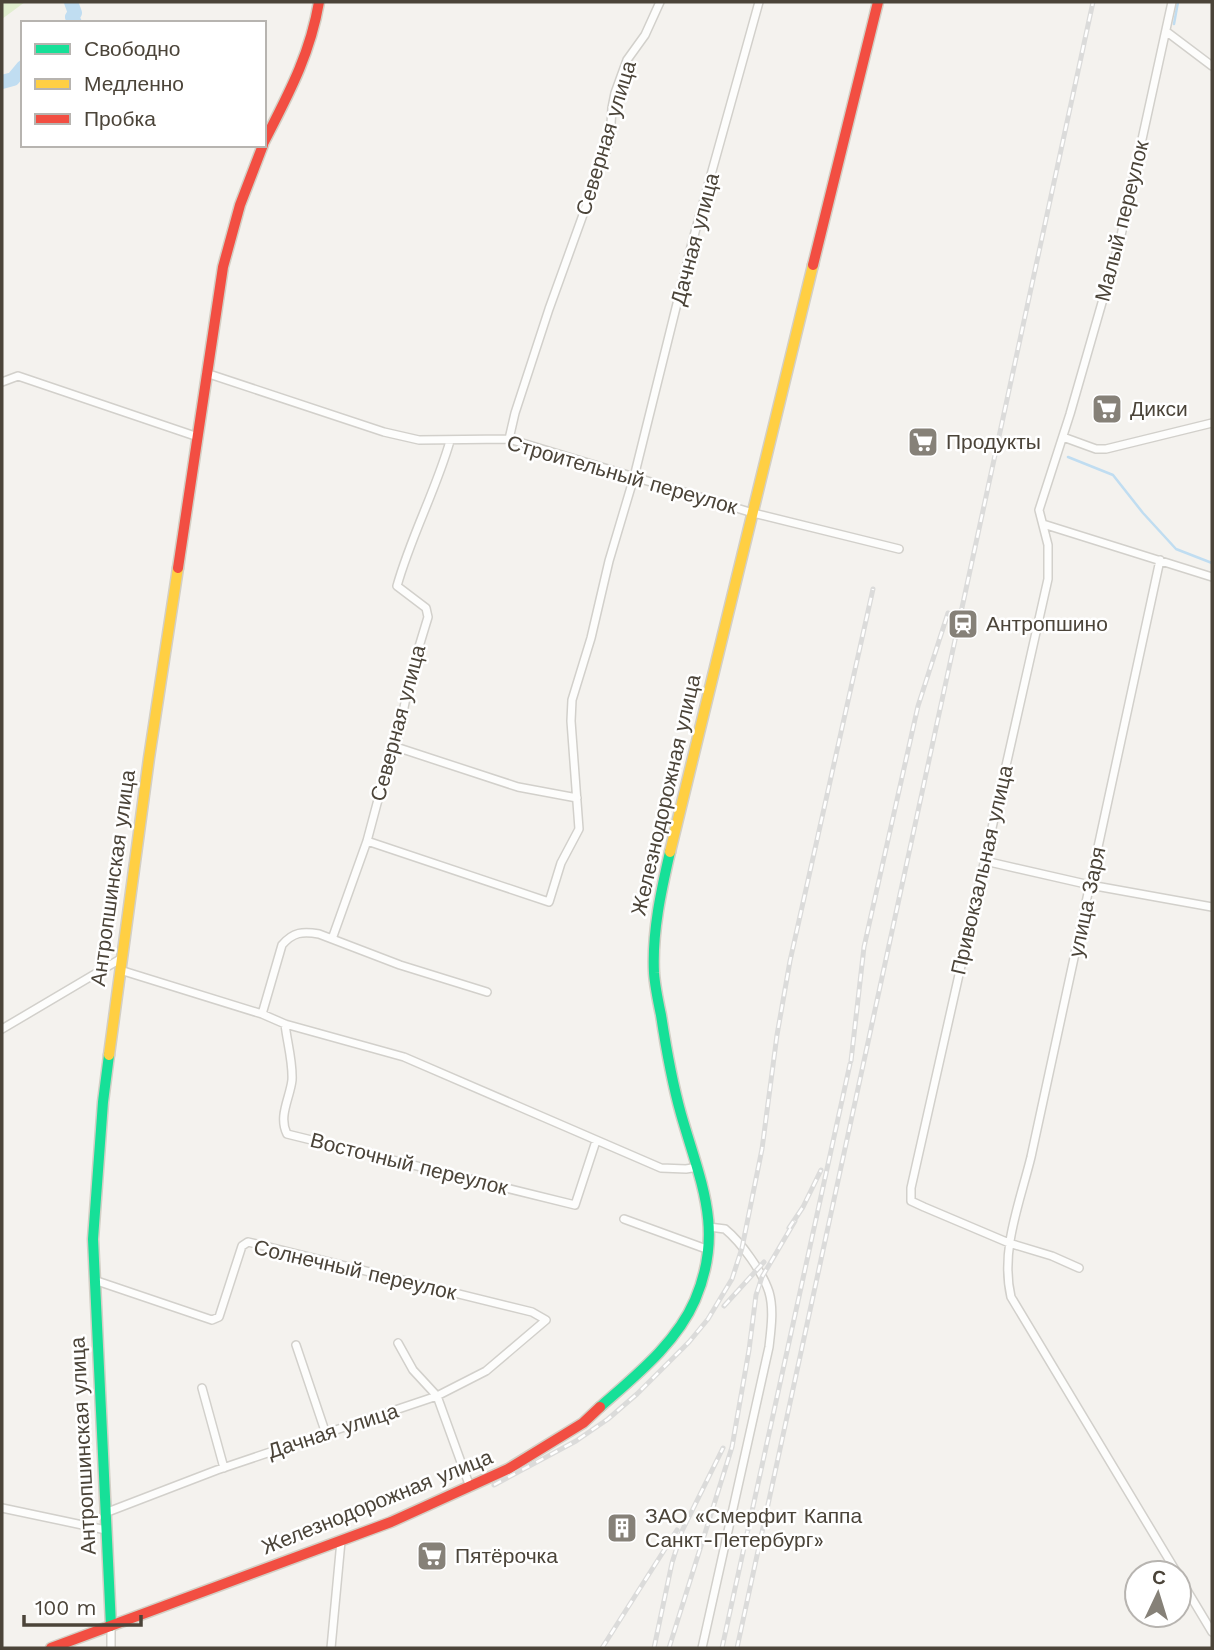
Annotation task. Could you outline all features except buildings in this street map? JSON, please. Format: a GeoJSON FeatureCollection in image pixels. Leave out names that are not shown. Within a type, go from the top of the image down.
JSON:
{"type":"FeatureCollection","features":[{"type":"Feature","properties":{"kind":"street","name":"Антропшинская улица"},"geometry":{"type":"LineString","coordinates":[[266,140],[301,69],[314,30],[319,2]]}},
{"type":"Feature","properties":{"kind":"street","name":"Северная улица"},"geometry":{"type":"LineString","coordinates":[[509,439],[549,309],[610,140],[615,93],[627,60],[645,35],[660,2]]}},
{"type":"Feature","properties":{"kind":"street","name":"Дачная улица"},"geometry":{"type":"LineString","coordinates":[[577,798],[572,700],[634,477],[692,243],[759,2]]}},
{"type":"Feature","properties":{"kind":"street","name":"Железнодорожная улица"},"geometry":{"type":"LineString","coordinates":[[51,1648],[341,1541],[508,1469],[583,1423],[666,1345],[685,1317],[701,1285],[709,1250],[709,1227],[704,1186],[669,1065],[654,974],[655,934],[670,853],[878,2]]}},
{"type":"Feature","properties":{"kind":"street","name":"Малый переулок"},"geometry":{"type":"LineString","coordinates":[[1063,438],[1120,240],[1172,2]]}},
{"type":"Feature","properties":{"kind":"street"},"geometry":{"type":"LineString","coordinates":[[1167,32],[1212,66]]}},
{"type":"Feature","properties":{"kind":"street","name":"Антропшинская улица"},"geometry":{"type":"LineString","coordinates":[[111,1626],[93,1239],[102,1114],[149,758],[206,373],[232,228],[249,176],[263,147]]}},
{"type":"Feature","properties":{"kind":"street","name":"Строительный переулок"},"geometry":{"type":"LineString","coordinates":[[206,373],[384,432],[419,440],[509,439],[753,513],[899,549]]}},
{"type":"Feature","properties":{"kind":"street"},"geometry":{"type":"LineString","coordinates":[[2,383],[18,376],[198,437]]}},
{"type":"Feature","properties":{"kind":"street"},"geometry":{"type":"LineString","coordinates":[[1063,438],[1096,449],[1107,449],[1212,423]]}},
{"type":"Feature","properties":{"kind":"street","name":"Привокзальная улица"},"geometry":{"type":"LineString","coordinates":[[1009,1243],[911,1201],[911,1188],[1048,579],[1048,545],[1039,510],[1063,438]]}},
{"type":"Feature","properties":{"kind":"street","name":"Северная улица"},"geometry":{"type":"LineString","coordinates":[[332,939],[367,841],[387,766],[396,747],[411,673],[428,617],[426,608],[397,586],[450,441]]}},
{"type":"Feature","properties":{"kind":"street"},"geometry":{"type":"LineString","coordinates":[[1043,524],[1212,577]]}},
{"type":"Feature","properties":{"kind":"street","name":"улица Заря"},"geometry":{"type":"LineString","coordinates":[[1160,559],[1031,1157],[1009,1243],[1008,1286],[1011,1297],[1168,1559]]}},
{"type":"Feature","properties":{"kind":"street"},"geometry":{"type":"LineString","coordinates":[[367,841],[549,902],[561,863],[579,829],[577,798],[518,788],[396,747]]}},
{"type":"Feature","properties":{"kind":"street"},"geometry":{"type":"LineString","coordinates":[[985,861],[1090,885],[1212,907]]}},
{"type":"Feature","properties":{"kind":"street"},"geometry":{"type":"LineString","coordinates":[[262,1014],[282,945],[288,937],[306,932],[487,992]]}},
{"type":"Feature","properties":{"kind":"street"},"geometry":{"type":"LineString","coordinates":[[2,1029],[122,958]]}},
{"type":"Feature","properties":{"kind":"street"},"geometry":{"type":"LineString","coordinates":[[120,970],[262,1014],[285,1024],[404,1058],[661,1168],[698,1167]]}},
{"type":"Feature","properties":{"kind":"street","name":"Восточный переулок"},"geometry":{"type":"LineString","coordinates":[[285,1024],[292,1079],[284,1115],[283,1126],[287,1134],[575,1205],[596,1141]]}},
{"type":"Feature","properties":{"kind":"street"},"geometry":{"type":"LineString","coordinates":[[624,1219],[709,1250]]}},
{"type":"Feature","properties":{"kind":"street"},"geometry":{"type":"LineString","coordinates":[[702,1648],[769,1347],[772,1308],[769,1291],[742,1248],[725,1229],[709,1227]]}},
{"type":"Feature","properties":{"kind":"street","name":"Солнечный переулок"},"geometry":{"type":"LineString","coordinates":[[94,1280],[212,1320],[219,1317],[242,1246],[248,1242],[532,1312],[546,1320]]}},
{"type":"Feature","properties":{"kind":"street"},"geometry":{"type":"LineString","coordinates":[[1009,1243],[1052,1256],[1079,1268]]}},
{"type":"Feature","properties":{"kind":"street","name":"Дачная улица"},"geometry":{"type":"LineString","coordinates":[[105,1513],[224,1468],[437,1396],[486,1371],[546,1320]]}},
{"type":"Feature","properties":{"kind":"street"},"geometry":{"type":"LineString","coordinates":[[398,1343],[413,1370],[437,1396],[470,1487]]}},
{"type":"Feature","properties":{"kind":"street"},"geometry":{"type":"LineString","coordinates":[[296,1345],[326,1434]]}},
{"type":"Feature","properties":{"kind":"street"},"geometry":{"type":"LineString","coordinates":[[202,1388],[224,1468]]}},
{"type":"Feature","properties":{"kind":"street"},"geometry":{"type":"LineString","coordinates":[[2,1508],[106,1530]]}},
{"type":"Feature","properties":{"kind":"street"},"geometry":{"type":"LineString","coordinates":[[331,1648],[341,1541]]}},
{"type":"Feature","properties":{"kind":"street","name":"улица Заря"},"geometry":{"type":"LineString","coordinates":[[1193,1600],[1212,1632]]}},
{"type":"Feature","properties":{"kind":"street"},"geometry":{"type":"LineString","coordinates":[[111,1626],[111,1648]]}},
{"type":"Feature","properties":{"kind":"green space"},"geometry":{"type":"Polygon","coordinates":[[[2,2],[25,2],[2,19],[2,2]]]}},
{"type":"Feature","properties":{"kind":"waterway"},"geometry":{"type":"LineString","coordinates":[[71,2],[75,13],[72,17],[74,21]]}},
{"type":"Feature","properties":{"kind":"waterway"},"geometry":{"type":"LineString","coordinates":[[1174,24],[1178,2]]}},
{"type":"Feature","properties":{"kind":"waterway"},"geometry":{"type":"LineString","coordinates":[[2,82],[13,79],[21,69]]}},
{"type":"Feature","properties":{"kind":"waterway"},"geometry":{"type":"LineString","coordinates":[[1068,457],[1113,475],[1176,549],[1212,563]]}},
{"type":"Feature","properties":{"kind":"railway"},"geometry":{"type":"LineString","coordinates":[[737,1648],[1093,2]]}},
{"type":"Feature","properties":{"kind":"railway"},"geometry":{"type":"LineString","coordinates":[[494,1485],[576,1441],[608,1419],[637,1394],[689,1342],[708,1319],[732,1279],[742,1248],[762,1149],[790,961],[873,589]]}},
{"type":"Feature","properties":{"kind":"railway"},"geometry":{"type":"LineString","coordinates":[[851,1061],[864,947],[918,706],[948,613]]}},
{"type":"Feature","properties":{"kind":"railway"},"geometry":{"type":"LineString","coordinates":[[722,1648],[850,1064]]}},
{"type":"Feature","properties":{"kind":"railway"},"geometry":{"type":"LineString","coordinates":[[789,1228],[803,1207],[821,1170]]}},
{"type":"Feature","properties":{"kind":"railway"},"geometry":{"type":"LineString","coordinates":[[669,1648],[732,1447],[756,1295],[762,1277],[795,1221]]}},
{"type":"Feature","properties":{"kind":"railway"},"geometry":{"type":"LineString","coordinates":[[724,1306],[764,1262]]}},
{"type":"Feature","properties":{"kind":"railway"},"geometry":{"type":"LineString","coordinates":[[654,1648],[672,1563],[682,1531],[723,1448]]}},
{"type":"Feature","properties":{"kind":"railway"},"geometry":{"type":"LineString","coordinates":[[602,1648],[677,1530]]}},
{"type":"Feature","properties":{"kind":"traffic: fast"},"geometry":{"type":"LineString","coordinates":[[600,1407],[654,1358],[677,1331],[695,1300],[704,1275],[708,1251],[709,1228],[702,1184],[675,1090],[654,978],[656,927],[670,852]]}},
{"type":"Feature","properties":{"kind":"traffic: fast"},"geometry":{"type":"LineString","coordinates":[[109,1055],[93,1239],[111,1626]]}},
{"type":"Feature","properties":{"kind":"traffic: slow"},"geometry":{"type":"LineString","coordinates":[[670,852],[813,265]]}},
{"type":"Feature","properties":{"kind":"traffic: slow"},"geometry":{"type":"LineString","coordinates":[[109,1055],[178,568]]}},
{"type":"Feature","properties":{"kind":"traffic: jam"},"geometry":{"type":"LineString","coordinates":[[266,138],[304,57],[319,2]]}},
{"type":"Feature","properties":{"kind":"traffic: jam"},"geometry":{"type":"LineString","coordinates":[[813,265],[878,2]]}},
{"type":"Feature","properties":{"kind":"traffic: jam"},"geometry":{"type":"LineString","coordinates":[[178,568],[223,267],[240,205],[262,147]]}},
{"type":"Feature","properties":{"kind":"traffic: jam"},"geometry":{"type":"LineString","coordinates":[[51,1648],[391,1522],[508,1469],[583,1423],[600,1407]]}},
{"type":"Feature","properties":{"kind":"place","name":"Дикси"},"geometry":{"type":"Point","coordinates":[1107,409]}},
{"type":"Feature","properties":{"kind":"place","name":"Продукты"},"geometry":{"type":"Point","coordinates":[923,442]}},
{"type":"Feature","properties":{"kind":"place","name":"Антропшино"},"geometry":{"type":"Point","coordinates":[963,624]}},
{"type":"Feature","properties":{"kind":"place","name":"ЗАО «Смерфит Каппа Санкт-Петербург»"},"geometry":{"type":"Point","coordinates":[622,1528]}},
{"type":"Feature","properties":{"kind":"place","name":"Пятёрочка"},"geometry":{"type":"Point","coordinates":[432,1556]}}]}
